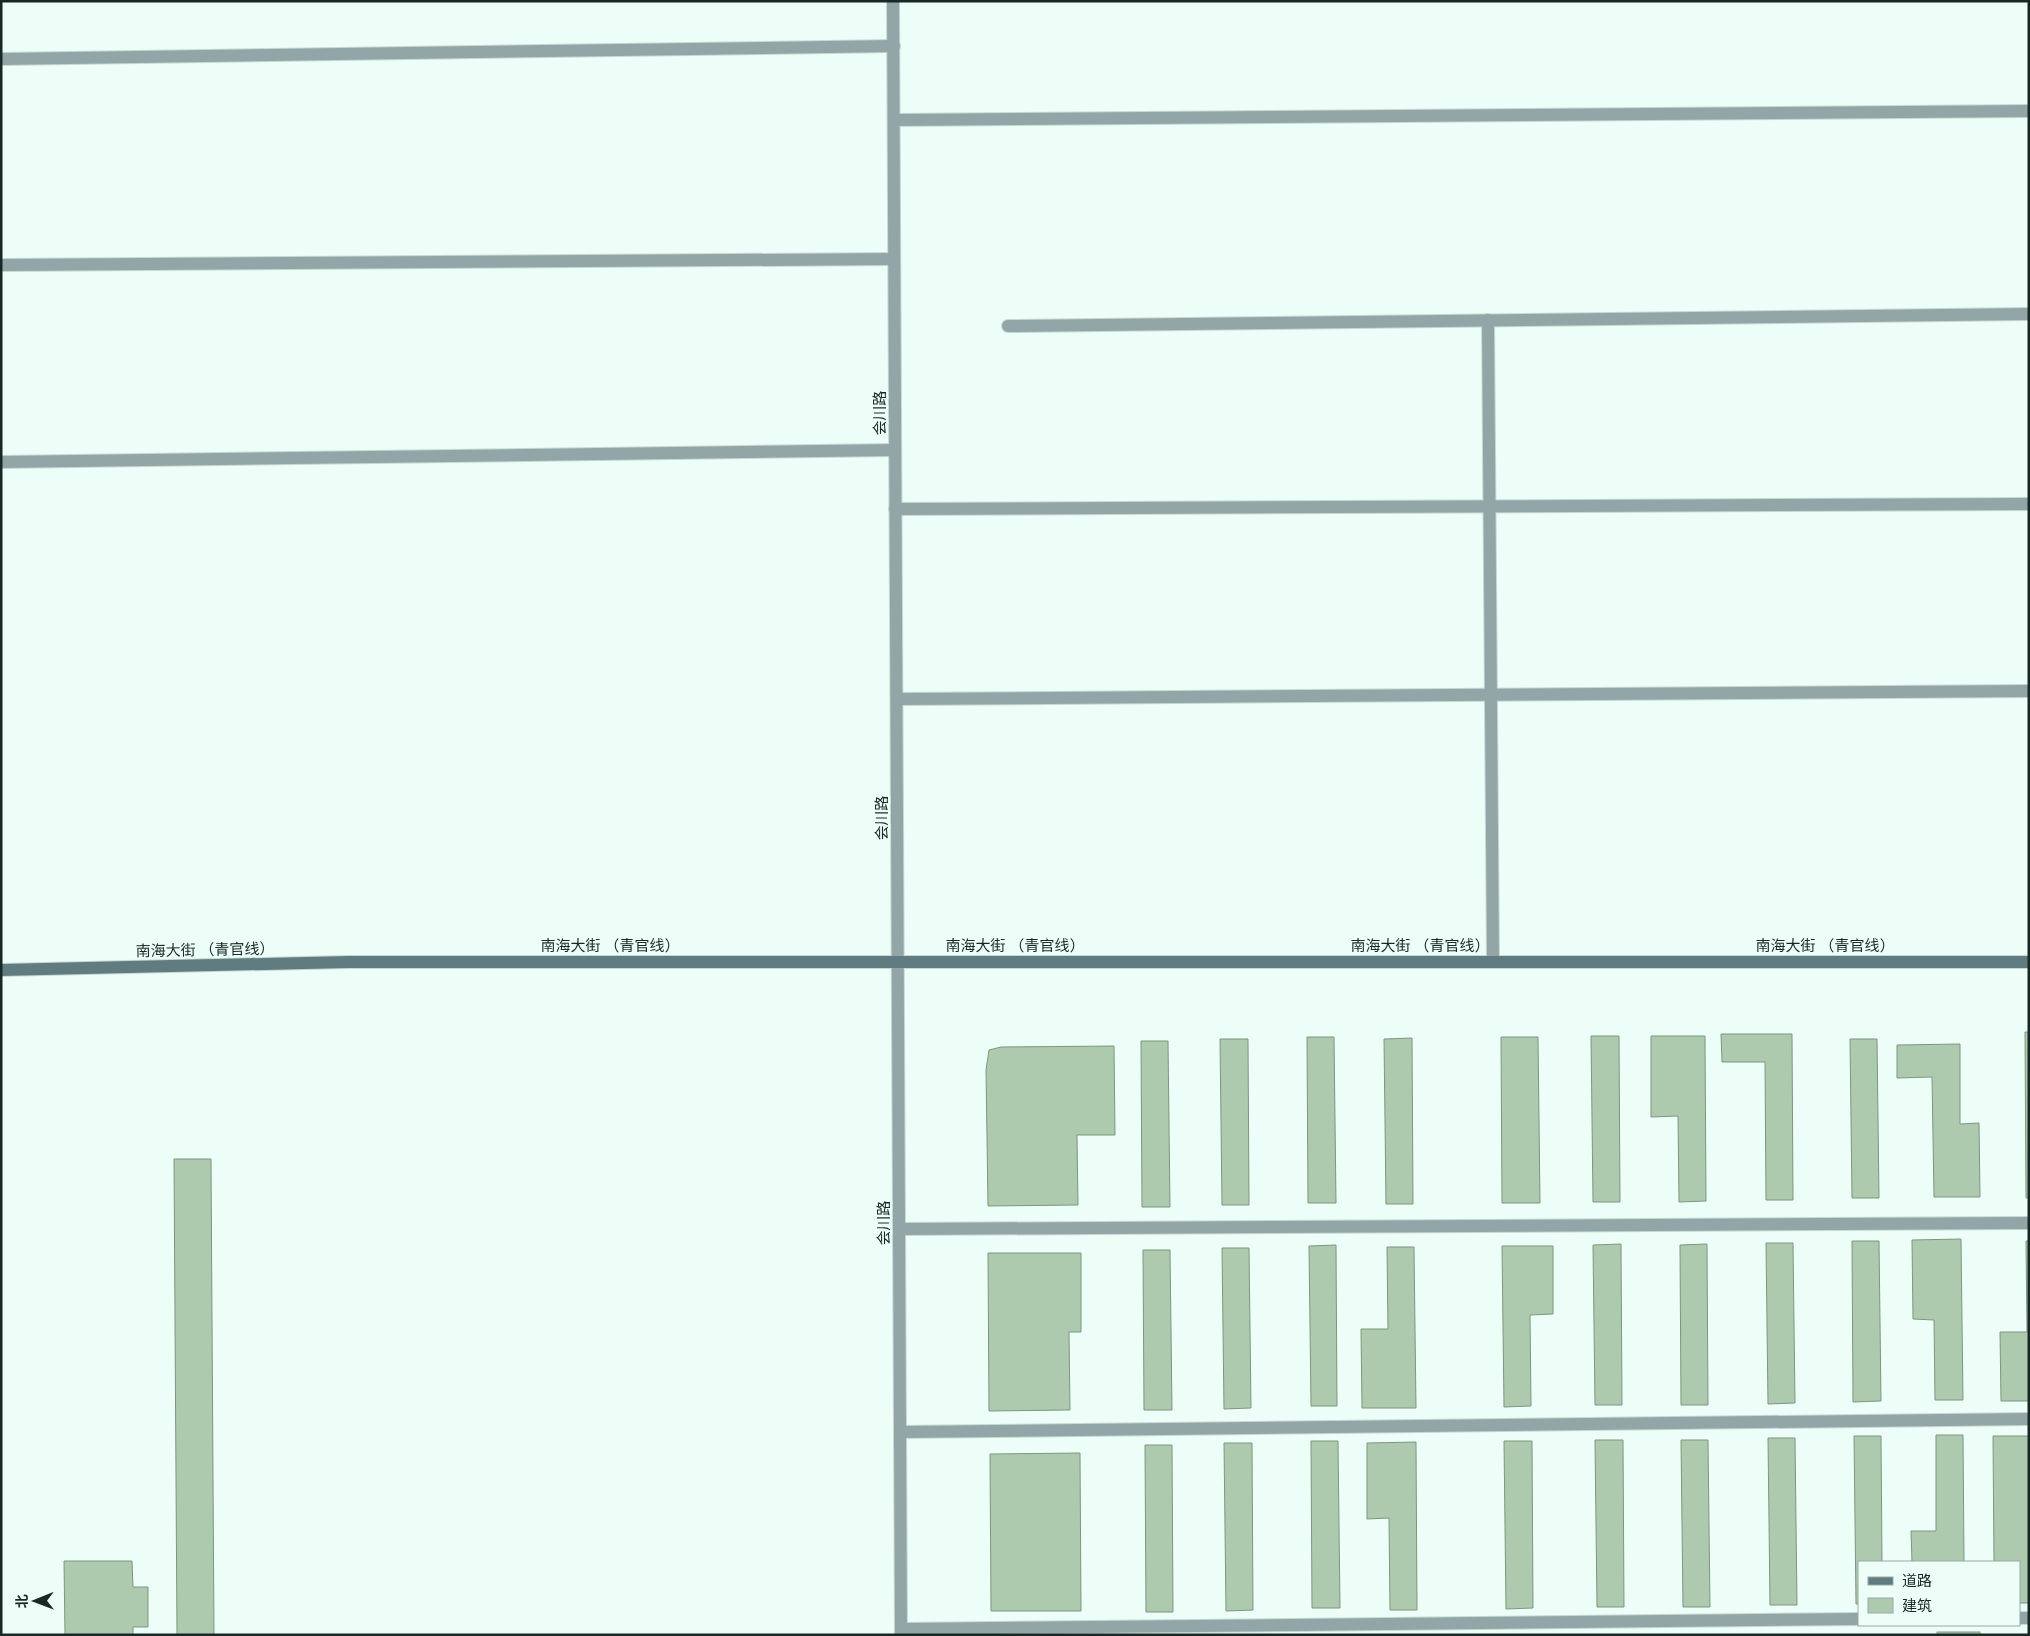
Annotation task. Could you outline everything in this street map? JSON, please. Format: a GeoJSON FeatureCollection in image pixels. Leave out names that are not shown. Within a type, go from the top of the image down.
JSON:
{"type":"FeatureCollection","features":[{"type":"Feature","properties":{"kind":"main road","name":"南海大街 （青官线）"},"geometry":{"type":"LineString","coordinates":[[1,970],[348,962],[2029,962]]}},
{"type":"Feature","properties":{"kind":"street","name":"会川路"},"geometry":{"type":"LineString","coordinates":[[893,1],[901,1632]]}},
{"type":"Feature","properties":{"kind":"street"},"geometry":{"type":"LineString","coordinates":[[1,59],[894,46]]}},
{"type":"Feature","properties":{"kind":"street"},"geometry":{"type":"LineString","coordinates":[[894,120],[2029,111]]}},
{"type":"Feature","properties":{"kind":"street"},"geometry":{"type":"LineString","coordinates":[[1,265],[894,259]]}},
{"type":"Feature","properties":{"kind":"street"},"geometry":{"type":"LineString","coordinates":[[1008,326],[2029,314]]}},
{"type":"Feature","properties":{"kind":"street"},"geometry":{"type":"LineString","coordinates":[[1488,320],[1493,962]]}},
{"type":"Feature","properties":{"kind":"street"},"geometry":{"type":"LineString","coordinates":[[1,462],[895,450]]}},
{"type":"Feature","properties":{"kind":"street"},"geometry":{"type":"LineString","coordinates":[[895,509],[2029,504]]}},
{"type":"Feature","properties":{"kind":"street"},"geometry":{"type":"LineString","coordinates":[[897,699],[2029,691]]}},
{"type":"Feature","properties":{"kind":"street"},"geometry":{"type":"LineString","coordinates":[[899,1229],[2029,1223]]}},
{"type":"Feature","properties":{"kind":"street"},"geometry":{"type":"LineString","coordinates":[[900,1432],[2029,1419]]}},
{"type":"Feature","properties":{"kind":"street"},"geometry":{"type":"LineString","coordinates":[[901,1632],[1858,1619]]}},
{"type":"Feature","properties":{"kind":"building"},"geometry":{"type":"Polygon","coordinates":[[[2025,1032],[2029,1032],[2029,1198],[2026,1198],[2025,1032]]]}},
{"type":"Feature","properties":{"kind":"building"},"geometry":{"type":"Polygon","coordinates":[[[1721,1034],[1792,1034],[1793,1200],[1766,1200],[1765,1062],[1722,1062],[1721,1034]]]}},
{"type":"Feature","properties":{"kind":"building"},"geometry":{"type":"Polygon","coordinates":[[[1591,1036],[1619,1036],[1620,1202],[1593,1202],[1591,1036]]]}},
{"type":"Feature","properties":{"kind":"building"},"geometry":{"type":"Polygon","coordinates":[[[1651,1036],[1705,1036],[1706,1201],[1679,1202],[1678,1116],[1651,1117],[1651,1036]]]}},
{"type":"Feature","properties":{"kind":"building"},"geometry":{"type":"Polygon","coordinates":[[[1307,1037],[1334,1037],[1336,1203],[1308,1203],[1307,1037]]]}},
{"type":"Feature","properties":{"kind":"building"},"geometry":{"type":"Polygon","coordinates":[[[1501,1037],[1538,1037],[1540,1203],[1502,1203],[1501,1037]]]}},
{"type":"Feature","properties":{"kind":"building"},"geometry":{"type":"Polygon","coordinates":[[[1412,1038],[1413,1204],[1386,1204],[1384,1039],[1412,1038]]]}},
{"type":"Feature","properties":{"kind":"building"},"geometry":{"type":"Polygon","coordinates":[[[1220,1039],[1248,1039],[1249,1205],[1222,1205],[1220,1039]]]}},
{"type":"Feature","properties":{"kind":"building"},"geometry":{"type":"Polygon","coordinates":[[[1850,1039],[1877,1039],[1879,1198],[1852,1198],[1850,1039]]]}},
{"type":"Feature","properties":{"kind":"building"},"geometry":{"type":"Polygon","coordinates":[[[1141,1041],[1168,1041],[1170,1207],[1142,1207],[1141,1041]]]}},
{"type":"Feature","properties":{"kind":"building"},"geometry":{"type":"Polygon","coordinates":[[[1960,1044],[1960,1124],[1979,1123],[1980,1197],[1934,1197],[1932,1077],[1897,1078],[1897,1045],[1960,1044]]]}},
{"type":"Feature","properties":{"kind":"building"},"geometry":{"type":"Polygon","coordinates":[[[1114,1046],[1115,1135],[1077,1135],[1078,1205],[988,1206],[986,1070],[989,1050],[1001,1047],[1114,1046]]]}},
{"type":"Feature","properties":{"kind":"building"},"geometry":{"type":"Polygon","coordinates":[[[174,1159],[211,1159],[214,1635],[177,1635],[174,1159]]]}},
{"type":"Feature","properties":{"kind":"building"},"geometry":{"type":"Polygon","coordinates":[[[1961,1239],[1963,1400],[1935,1400],[1934,1320],[1913,1319],[1912,1240],[1961,1239]]]}},
{"type":"Feature","properties":{"kind":"building"},"geometry":{"type":"Polygon","coordinates":[[[1852,1241],[1879,1241],[1881,1401],[1853,1402],[1852,1241]]]}},
{"type":"Feature","properties":{"kind":"building"},"geometry":{"type":"Polygon","coordinates":[[[2026,1241],[2029,1241],[2029,1401],[2001,1401],[2000,1332],[2027,1332],[2026,1241]]]}},
{"type":"Feature","properties":{"kind":"building"},"geometry":{"type":"Polygon","coordinates":[[[1766,1243],[1793,1243],[1795,1403],[1768,1404],[1766,1243]]]}},
{"type":"Feature","properties":{"kind":"building"},"geometry":{"type":"Polygon","coordinates":[[[1621,1244],[1622,1405],[1595,1405],[1593,1245],[1621,1244]]]}},
{"type":"Feature","properties":{"kind":"building"},"geometry":{"type":"Polygon","coordinates":[[[1707,1244],[1708,1405],[1681,1405],[1680,1245],[1707,1244]]]}},
{"type":"Feature","properties":{"kind":"building"},"geometry":{"type":"Polygon","coordinates":[[[1336,1245],[1337,1406],[1311,1406],[1309,1246],[1336,1245]]]}},
{"type":"Feature","properties":{"kind":"building"},"geometry":{"type":"Polygon","coordinates":[[[1502,1246],[1553,1246],[1553,1314],[1530,1315],[1531,1406],[1504,1407],[1502,1246]]]}},
{"type":"Feature","properties":{"kind":"building"},"geometry":{"type":"Polygon","coordinates":[[[1387,1247],[1414,1247],[1416,1408],[1362,1408],[1361,1329],[1388,1329],[1387,1247]]]}},
{"type":"Feature","properties":{"kind":"building"},"geometry":{"type":"Polygon","coordinates":[[[1222,1248],[1249,1248],[1251,1408],[1224,1409],[1222,1248]]]}},
{"type":"Feature","properties":{"kind":"building"},"geometry":{"type":"Polygon","coordinates":[[[1143,1250],[1170,1250],[1172,1410],[1144,1410],[1143,1250]]]}},
{"type":"Feature","properties":{"kind":"building"},"geometry":{"type":"Polygon","coordinates":[[[988,1253],[1081,1253],[1081,1332],[1069,1332],[1070,1410],[989,1411],[988,1253]]]}},
{"type":"Feature","properties":{"kind":"building"},"geometry":{"type":"Polygon","coordinates":[[[1936,1435],[1963,1435],[1964,1561],[1912,1561],[1911,1531],[1936,1531],[1936,1435]]]}},
{"type":"Feature","properties":{"kind":"building"},"geometry":{"type":"Polygon","coordinates":[[[1854,1436],[1881,1436],[1882,1561],[1858,1561],[1858,1604],[1856,1604],[1854,1436]]]}},
{"type":"Feature","properties":{"kind":"building"},"geometry":{"type":"Polygon","coordinates":[[[1993,1436],[2029,1436],[2029,1603],[2020,1603],[2020,1561],[1994,1561],[1993,1436]]]}},
{"type":"Feature","properties":{"kind":"building"},"geometry":{"type":"Polygon","coordinates":[[[1768,1438],[1795,1438],[1797,1605],[1770,1605],[1768,1438]]]}},
{"type":"Feature","properties":{"kind":"building"},"geometry":{"type":"Polygon","coordinates":[[[1595,1440],[1623,1440],[1624,1607],[1597,1607],[1595,1440]]]}},
{"type":"Feature","properties":{"kind":"building"},"geometry":{"type":"Polygon","coordinates":[[[1681,1440],[1708,1440],[1710,1607],[1683,1607],[1681,1440]]]}},
{"type":"Feature","properties":{"kind":"building"},"geometry":{"type":"Polygon","coordinates":[[[1311,1441],[1338,1441],[1340,1608],[1312,1608],[1311,1441]]]}},
{"type":"Feature","properties":{"kind":"building"},"geometry":{"type":"Polygon","coordinates":[[[1504,1441],[1532,1441],[1533,1608],[1506,1609],[1504,1441]]]}},
{"type":"Feature","properties":{"kind":"building"},"geometry":{"type":"Polygon","coordinates":[[[1416,1442],[1417,1610],[1390,1610],[1389,1518],[1367,1519],[1367,1443],[1416,1442]]]}},
{"type":"Feature","properties":{"kind":"building"},"geometry":{"type":"Polygon","coordinates":[[[1224,1443],[1252,1443],[1253,1610],[1226,1611],[1224,1443]]]}},
{"type":"Feature","properties":{"kind":"building"},"geometry":{"type":"Polygon","coordinates":[[[1145,1445],[1172,1445],[1173,1612],[1146,1612],[1145,1445]]]}},
{"type":"Feature","properties":{"kind":"building"},"geometry":{"type":"Polygon","coordinates":[[[1080,1453],[1081,1611],[991,1611],[990,1454],[1080,1453]]]}},
{"type":"Feature","properties":{"kind":"building"},"geometry":{"type":"Polygon","coordinates":[[[64,1561],[132,1561],[133,1587],[148,1587],[148,1627],[133,1627],[133,1635],[65,1635],[64,1561]]]}},
{"type":"Feature","properties":{"kind":"building"},"geometry":{"type":"Polygon","coordinates":[[[1937,1632],[1980,1632],[1980,1635],[1937,1635],[1937,1632]]]}}]}
